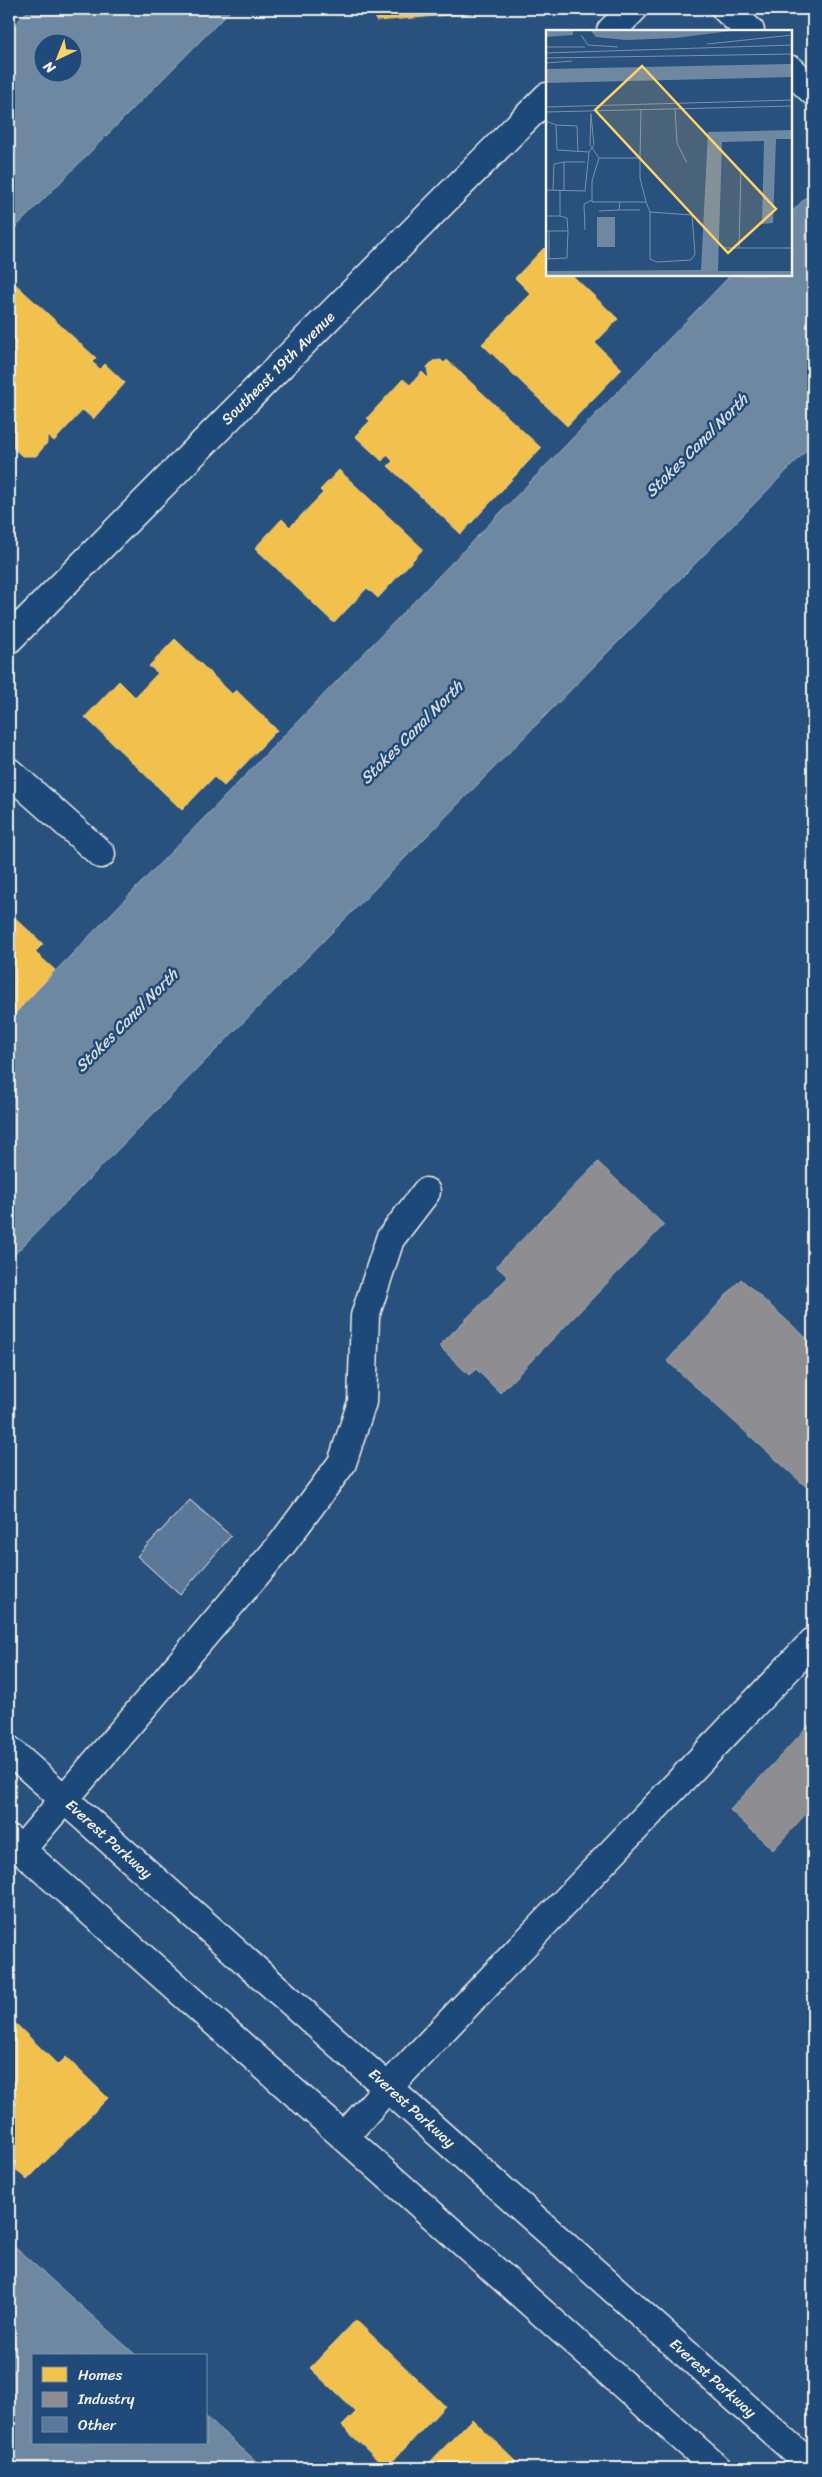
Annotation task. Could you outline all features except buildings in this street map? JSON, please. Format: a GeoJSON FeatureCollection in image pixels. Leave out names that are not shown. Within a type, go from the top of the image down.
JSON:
{"type":"FeatureCollection","features":[{"type":"Feature","properties":{"kind":"street"},"geometry":{"type":"LineString","coordinates":[[613,30],[633,9]]}},
{"type":"Feature","properties":{"kind":"street"},"geometry":{"type":"LineString","coordinates":[[726,9],[749,30]]}},
{"type":"Feature","properties":{"kind":"street"},"geometry":{"type":"LineString","coordinates":[[792,71],[813,91]]}},
{"type":"Feature","properties":{"kind":"street","name":"Southeast 19th Avenue"},"geometry":{"type":"LineString","coordinates":[[9,639],[546,98]]}},
{"type":"Feature","properties":{"kind":"street"},"geometry":{"type":"LineString","coordinates":[[9,772],[101,854]]}},
{"type":"Feature","properties":{"kind":"street"},"geometry":{"type":"LineString","coordinates":[[426,1192],[390,1239],[365,1316],[362,1402],[342,1464],[282,1544],[65,1800],[15,1845],[717,2468]]}},
{"type":"Feature","properties":{"kind":"street"},"geometry":{"type":"LineString","coordinates":[[345,2136],[388,2087],[813,1642]]}},
{"type":"Feature","properties":{"kind":"street","name":"Everest Parkway"},"geometry":{"type":"LineString","coordinates":[[9,1750],[813,2467]]}},
{"type":"Feature","properties":{"kind":"water"},"geometry":{"type":"Polygon","coordinates":[[[30,9],[232,9],[9,234],[9,30],[30,9]]]}},
{"type":"Feature","properties":{"kind":"water","name":"Stokes Canal North"},"geometry":{"type":"Polygon","coordinates":[[[813,190],[813,444],[9,1260],[9,1019],[730,276],[792,276],[792,212],[813,190]]]}},
{"type":"Feature","properties":{"kind":"water"},"geometry":{"type":"Polygon","coordinates":[[[9,2242],[135,2354],[32,2354],[32,2444],[208,2444],[208,2419],[264,2468],[10,2468],[9,2242]]]}}]}
